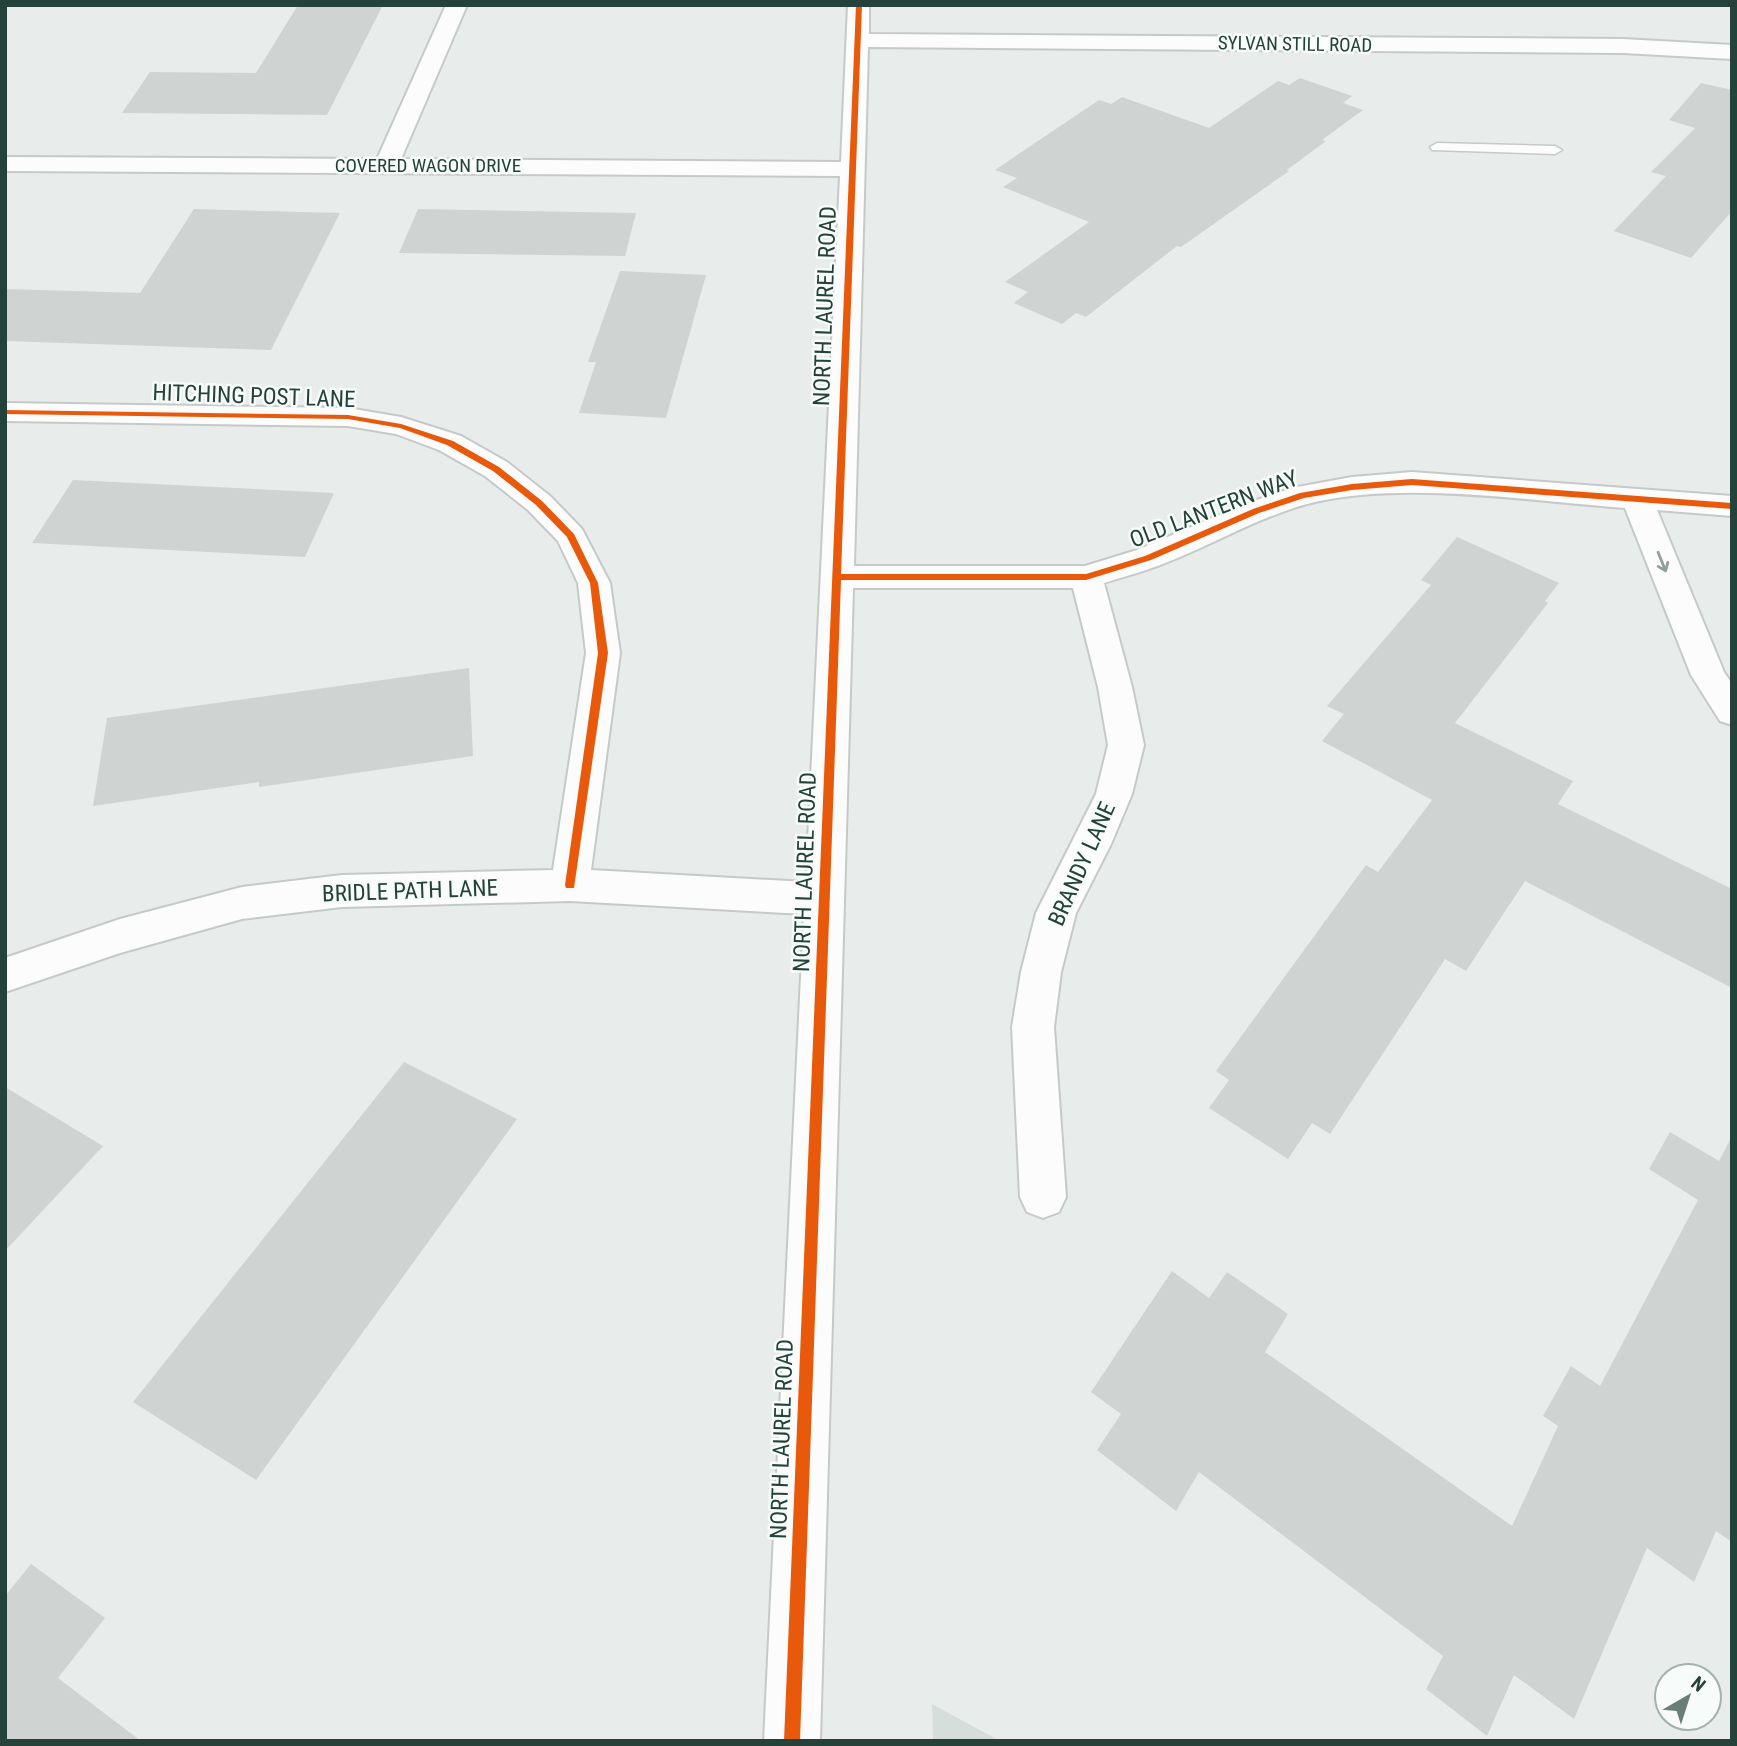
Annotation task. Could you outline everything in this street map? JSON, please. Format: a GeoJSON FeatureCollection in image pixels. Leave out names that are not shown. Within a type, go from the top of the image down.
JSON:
{"type":"FeatureCollection","features":[{"type":"Feature","properties":{"kind":"street"},"geometry":{"type":"LineString","coordinates":[[386,165],[457,5]]}},
{"type":"Feature","properties":{"kind":"street","name":"SYLVAN STILL ROAD"},"geometry":{"type":"LineString","coordinates":[[858,22],[1623,46],[1732,52]]}},
{"type":"Feature","properties":{"kind":"street","name":"NORTH LAUREL ROAD"},"geometry":{"type":"LineString","coordinates":[[792,1741],[850,169],[858,22]]}},
{"type":"Feature","properties":{"kind":"street","name":"COVERED WAGON DRIVE"},"geometry":{"type":"LineString","coordinates":[[5,164],[850,169]]}},
{"type":"Feature","properties":{"kind":"street","name":"HITCHING POST LANE"},"geometry":{"type":"LineString","coordinates":[[5,412],[361,419],[401,426],[450,443],[496,470],[539,503],[570,536],[594,583],[603,653],[570,885]]}},
{"type":"Feature","properties":{"kind":"street","name":"OLD LANTERN WAY"},"geometry":{"type":"LineString","coordinates":[[836,577],[1086,577],[1148,558],[1303,495],[1352,486],[1412,482],[1732,506]]}},
{"type":"Feature","properties":{"kind":"street"},"geometry":{"type":"LineString","coordinates":[[1637,499],[1708,675],[1732,712]]}},
{"type":"Feature","properties":{"kind":"street","name":"BRANDY LANE"},"geometry":{"type":"LineString","coordinates":[[1042,1197],[1033,1027],[1041,972],[1056,913],[1092,844],[1114,794],[1126,745],[1115,687],[1086,577]]}},
{"type":"Feature","properties":{"kind":"street","name":"BRIDLE PATH LANE"},"geometry":{"type":"LineString","coordinates":[[5,975],[120,936],[242,904],[342,891],[570,885],[825,899]]}},
{"type":"Feature","properties":{"kind":"lane"},"geometry":{"type":"LineString","coordinates":[[1437,147],[1555,150]]}},
{"type":"Feature","properties":{"kind":"shaded area"},"geometry":{"type":"Polygon","coordinates":[[[932,1704],[1000,1741],[933,1741],[932,1704]]]}},
{"type":"Feature","properties":{"kind":"building"},"geometry":{"type":"Polygon","coordinates":[[[298,5],[383,5],[327,115],[122,113],[150,72],[256,73],[298,5]]]}},
{"type":"Feature","properties":{"kind":"building"},"geometry":{"type":"Polygon","coordinates":[[[1300,78],[1352,96],[1343,103],[1363,110],[1322,140],[1326,141],[1287,170],[1289,171],[1181,247],[1177,246],[1086,317],[1076,313],[1062,324],[1014,303],[1028,292],[1005,282],[1089,222],[1003,187],[1017,178],[995,170],[1099,100],[1111,104],[1122,97],[1209,128],[1278,81],[1289,85],[1300,78]]]}},
{"type":"Feature","properties":{"kind":"building"},"geometry":{"type":"Polygon","coordinates":[[[1701,83],[1732,90],[1732,211],[1691,258],[1614,231],[1666,176],[1651,172],[1695,128],[1669,120],[1701,83]]]}},
{"type":"Feature","properties":{"kind":"building"},"geometry":{"type":"Polygon","coordinates":[[[194,209],[340,213],[271,350],[5,341],[5,289],[140,293],[194,209]]]}},
{"type":"Feature","properties":{"kind":"building"},"geometry":{"type":"Polygon","coordinates":[[[418,209],[636,213],[625,256],[399,253],[418,209]]]}},
{"type":"Feature","properties":{"kind":"building"},"geometry":{"type":"Polygon","coordinates":[[[620,271],[706,275],[666,418],[579,413],[596,362],[588,362],[620,271]]]}},
{"type":"Feature","properties":{"kind":"building"},"geometry":{"type":"Polygon","coordinates":[[[73,480],[334,493],[305,557],[32,543],[73,480]]]}},
{"type":"Feature","properties":{"kind":"building"},"geometry":{"type":"Polygon","coordinates":[[[1457,537],[1559,583],[1545,601],[1548,603],[1455,723],[1573,781],[1558,804],[1732,889],[1732,988],[1525,881],[1466,971],[1445,959],[1330,1134],[1312,1123],[1288,1159],[1209,1108],[1229,1080],[1216,1071],[1366,865],[1378,872],[1432,800],[1322,741],[1344,714],[1327,706],[1431,585],[1421,580],[1457,537]]]}},
{"type":"Feature","properties":{"kind":"building"},"geometry":{"type":"Polygon","coordinates":[[[469,668],[473,756],[259,787],[259,782],[93,806],[107,718],[469,668]]]}},
{"type":"Feature","properties":{"kind":"building"},"geometry":{"type":"Polygon","coordinates":[[[404,1062],[517,1119],[256,1480],[133,1402],[404,1062]]]}},
{"type":"Feature","properties":{"kind":"building"},"geometry":{"type":"Polygon","coordinates":[[[5,1087],[103,1146],[5,1251],[5,1087]]]}},
{"type":"Feature","properties":{"kind":"building"},"geometry":{"type":"Polygon","coordinates":[[[1670,1132],[1719,1161],[1732,1136],[1732,1542],[1716,1531],[1694,1582],[1647,1548],[1574,1719],[1514,1675],[1487,1736],[1426,1689],[1443,1656],[1199,1472],[1176,1511],[1097,1450],[1121,1414],[1091,1392],[1172,1271],[1209,1298],[1227,1272],[1288,1314],[1265,1352],[1512,1526],[1558,1426],[1543,1416],[1571,1366],[1600,1386],[1698,1200],[1649,1169],[1670,1132]]]}},
{"type":"Feature","properties":{"kind":"building"},"geometry":{"type":"Polygon","coordinates":[[[31,1564],[105,1618],[58,1678],[141,1741],[5,1741],[5,1596],[31,1564]]]}},
{"type":"Feature","properties":{"kind":"cycle path"},"geometry":{"type":"LineString","coordinates":[[792,1741],[859,5]]}},
{"type":"Feature","properties":{"kind":"cycle path"},"geometry":{"type":"LineString","coordinates":[[5,412],[348,417],[401,426],[450,443],[496,469],[539,503],[571,536],[594,583],[603,653],[570,885]]}},
{"type":"Feature","properties":{"kind":"cycle path"},"geometry":{"type":"LineString","coordinates":[[836,577],[1086,577],[1148,558],[1256,511],[1303,495],[1352,487],[1412,482],[1732,506]]}}]}
